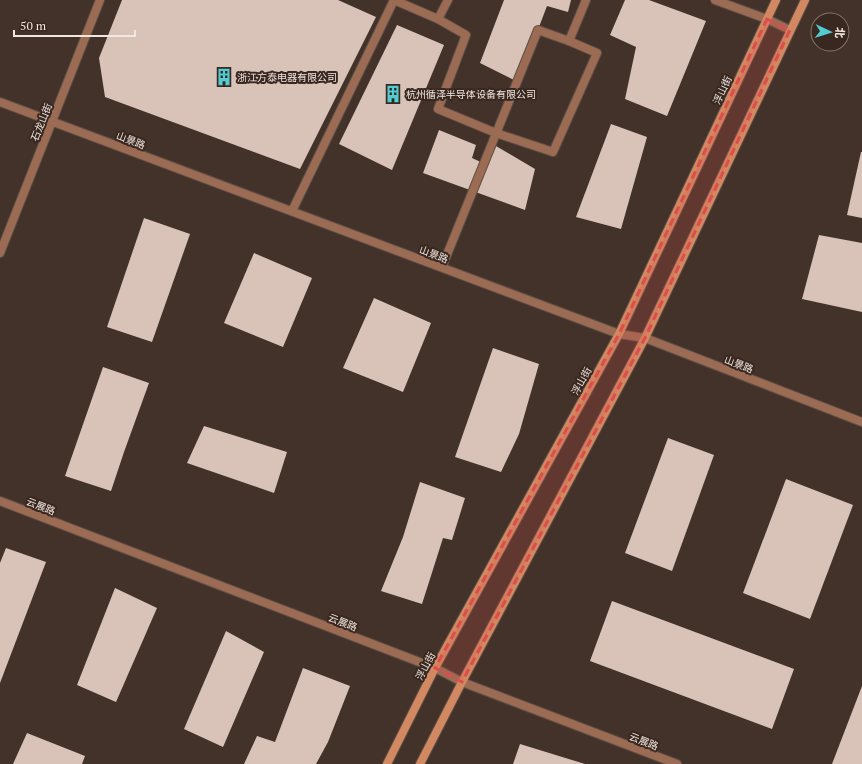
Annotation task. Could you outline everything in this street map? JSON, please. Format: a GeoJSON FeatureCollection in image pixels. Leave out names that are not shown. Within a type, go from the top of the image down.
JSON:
{"type":"FeatureCollection","features":[{"type":"Feature","properties":{"kind":"main road","name":"浮山街"},"geometry":{"type":"LineString","coordinates":[[387,764],[435,668],[619,334],[776,0]]}},
{"type":"Feature","properties":{"kind":"main road"},"geometry":{"type":"LineString","coordinates":[[420,764],[645,338],[805,0]]}},
{"type":"Feature","properties":{"kind":"street","name":"石龙山街"},"geometry":{"type":"LineString","coordinates":[[0,252],[100,0]]}},
{"type":"Feature","properties":{"kind":"street"},"geometry":{"type":"LineString","coordinates":[[292,211],[394,0],[438,19],[466,35],[438,109],[496,133],[553,152],[597,53],[538,30],[496,133],[442,268]]}},
{"type":"Feature","properties":{"kind":"street"},"geometry":{"type":"LineString","coordinates":[[438,19],[448,0]]}},
{"type":"Feature","properties":{"kind":"street"},"geometry":{"type":"LineString","coordinates":[[569,41],[586,0]]}},
{"type":"Feature","properties":{"kind":"street"},"geometry":{"type":"LineString","coordinates":[[715,0],[767,19],[790,30]]}},
{"type":"Feature","properties":{"kind":"street","name":"山景路"},"geometry":{"type":"LineString","coordinates":[[0,102],[619,334],[645,338],[862,422]]}},
{"type":"Feature","properties":{"kind":"street","name":"云展路"},"geometry":{"type":"LineString","coordinates":[[0,501],[435,668],[462,682],[678,764]]}},
{"type":"Feature","properties":{"kind":"highlighted area"},"geometry":{"type":"Polygon","coordinates":[[[767,19],[790,30],[645,338],[462,682],[435,668],[619,334],[767,19]]]}},
{"type":"Feature","properties":{"kind":"building","name":"浙江方泰电器有限公司"},"geometry":{"type":"Polygon","coordinates":[[[122,0],[338,0],[376,17],[300,169],[105,97],[99,58],[122,0]]]}},
{"type":"Feature","properties":{"kind":"building"},"geometry":{"type":"Polygon","coordinates":[[[504,0],[571,0],[568,12],[547,6],[518,82],[480,63],[504,0]]]}},
{"type":"Feature","properties":{"kind":"building"},"geometry":{"type":"Polygon","coordinates":[[[625,0],[649,0],[706,21],[667,116],[625,99],[636,47],[610,35],[625,0]]]}},
{"type":"Feature","properties":{"kind":"building","name":"杭州循泽半导体设备有限公司"},"geometry":{"type":"Polygon","coordinates":[[[397,25],[444,45],[392,170],[339,144],[397,25]]]}},
{"type":"Feature","properties":{"kind":"building"},"geometry":{"type":"Polygon","coordinates":[[[611,124],[647,137],[621,229],[576,217],[611,124]]]}},
{"type":"Feature","properties":{"kind":"building"},"geometry":{"type":"Polygon","coordinates":[[[439,130],[476,145],[472,158],[485,164],[496,146],[535,169],[525,210],[423,173],[439,130]]]}},
{"type":"Feature","properties":{"kind":"building"},"geometry":{"type":"Polygon","coordinates":[[[862,152],[862,218],[847,215],[862,152]]]}},
{"type":"Feature","properties":{"kind":"building"},"geometry":{"type":"Polygon","coordinates":[[[144,218],[190,234],[152,342],[107,327],[144,218]]]}},
{"type":"Feature","properties":{"kind":"building"},"geometry":{"type":"Polygon","coordinates":[[[819,235],[862,243],[862,312],[802,299],[819,235]]]}},
{"type":"Feature","properties":{"kind":"building"},"geometry":{"type":"Polygon","coordinates":[[[254,253],[312,278],[283,347],[224,323],[254,253]]]}},
{"type":"Feature","properties":{"kind":"building"},"geometry":{"type":"Polygon","coordinates":[[[374,298],[431,323],[403,392],[343,368],[374,298]]]}},
{"type":"Feature","properties":{"kind":"building"},"geometry":{"type":"Polygon","coordinates":[[[493,348],[539,364],[519,434],[501,472],[455,457],[493,348]]]}},
{"type":"Feature","properties":{"kind":"building"},"geometry":{"type":"Polygon","coordinates":[[[103,367],[149,383],[111,491],[65,476],[103,367]]]}},
{"type":"Feature","properties":{"kind":"building"},"geometry":{"type":"Polygon","coordinates":[[[204,426],[287,452],[274,493],[187,463],[204,426]]]}},
{"type":"Feature","properties":{"kind":"building"},"geometry":{"type":"Polygon","coordinates":[[[668,438],[714,455],[672,571],[625,553],[668,438]]]}},
{"type":"Feature","properties":{"kind":"building"},"geometry":{"type":"Polygon","coordinates":[[[786,479],[853,505],[810,619],[743,593],[786,479]]]}},
{"type":"Feature","properties":{"kind":"building"},"geometry":{"type":"Polygon","coordinates":[[[420,482],[465,498],[452,540],[443,538],[422,604],[381,591],[403,537],[420,482]]]}},
{"type":"Feature","properties":{"kind":"building"},"geometry":{"type":"Polygon","coordinates":[[[6,548],[46,562],[0,683],[0,563],[6,548]]]}},
{"type":"Feature","properties":{"kind":"building"},"geometry":{"type":"Polygon","coordinates":[[[115,588],[157,608],[116,702],[77,685],[115,588]]]}},
{"type":"Feature","properties":{"kind":"building"},"geometry":{"type":"Polygon","coordinates":[[[612,601],[794,669],[772,729],[590,661],[612,601]]]}},
{"type":"Feature","properties":{"kind":"building"},"geometry":{"type":"Polygon","coordinates":[[[226,631],[264,652],[223,747],[184,729],[226,631]]]}},
{"type":"Feature","properties":{"kind":"building"},"geometry":{"type":"Polygon","coordinates":[[[303,668],[350,686],[328,742],[316,764],[244,764],[257,736],[275,742],[303,668]]]}},
{"type":"Feature","properties":{"kind":"building"},"geometry":{"type":"Polygon","coordinates":[[[862,686],[862,764],[832,764],[862,686]]]}},
{"type":"Feature","properties":{"kind":"building"},"geometry":{"type":"Polygon","coordinates":[[[27,733],[85,756],[82,764],[13,764],[27,733]]]}},
{"type":"Feature","properties":{"kind":"building"},"geometry":{"type":"Polygon","coordinates":[[[520,744],[585,764],[513,764],[520,744]]]}},
{"type":"Feature","properties":{"kind":"place","name":"浙江方泰电器有限公司"},"geometry":{"type":"Point","coordinates":[224,77]}},
{"type":"Feature","properties":{"kind":"place","name":"杭州循泽半导体设备有限公司"},"geometry":{"type":"Point","coordinates":[393,94]}}]}
